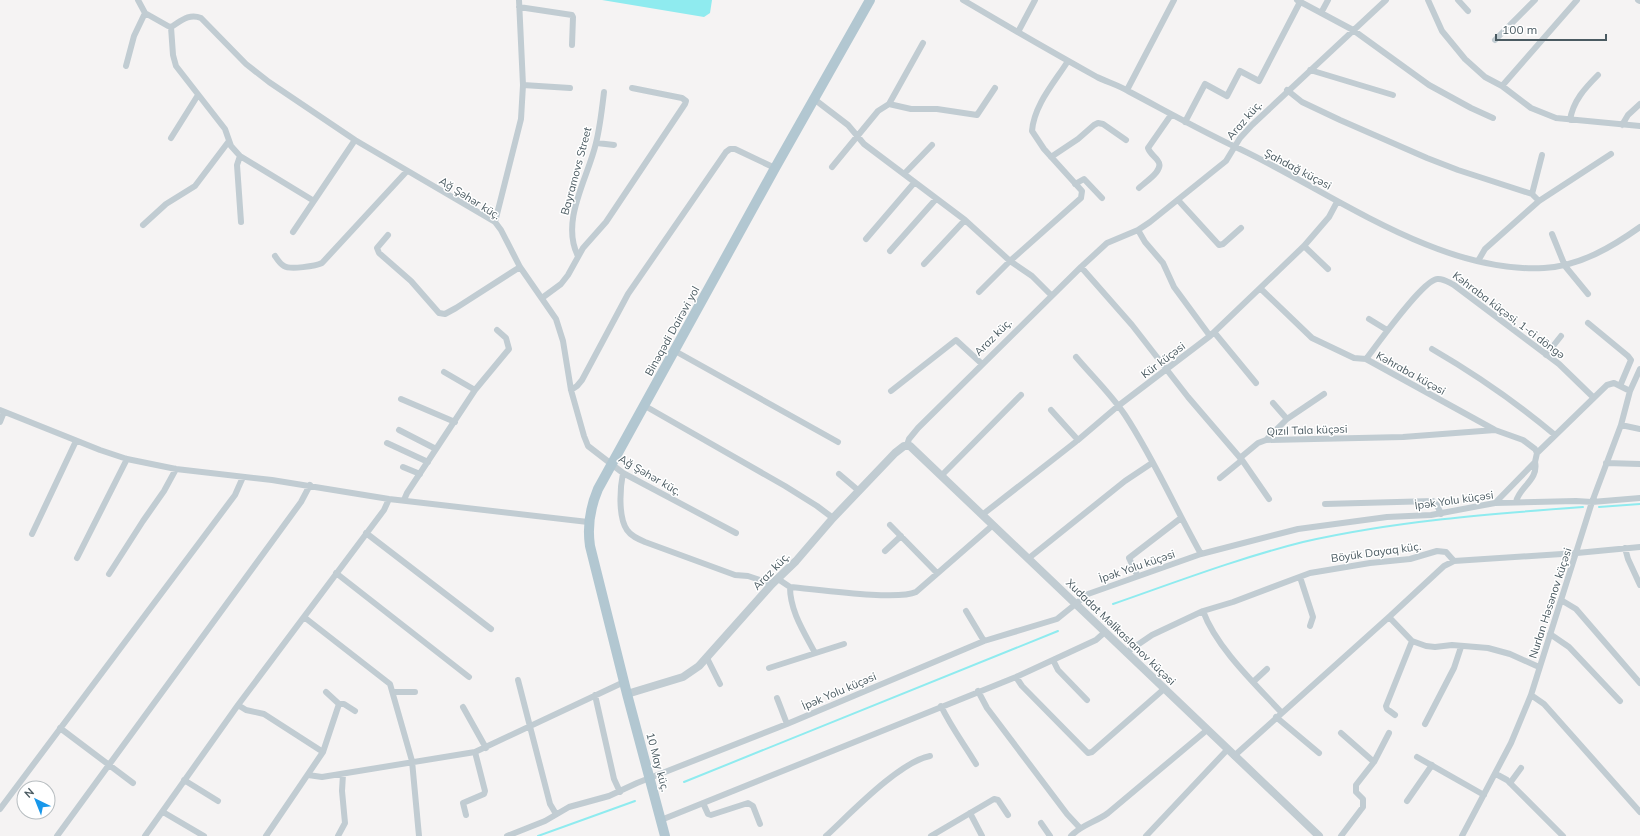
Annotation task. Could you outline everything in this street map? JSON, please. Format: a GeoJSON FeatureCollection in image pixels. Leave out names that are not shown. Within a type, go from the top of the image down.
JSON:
{"type":"FeatureCollection","features":[{"type":"Feature","properties":{"kind":"main road","name":"Binəqədi Dairəvi yol"},"geometry":{"type":"LineString","coordinates":[[627,694],[590,546],[588,522],[593,500],[775,168],[870,0]]}},
{"type":"Feature","properties":{"kind":"main road","name":"10 May küç."},"geometry":{"type":"LineString","coordinates":[[627,694],[665,836]]}},
{"type":"Feature","properties":{"kind":"street"},"geometry":{"type":"LineString","coordinates":[[138,0],[145,13],[164,25],[171,27],[173,55],[176,66],[225,129],[229,141],[240,156],[314,201]]}},
{"type":"Feature","properties":{"kind":"street","name":"Şahdağ küçəsi"},"geometry":{"type":"LineString","coordinates":[[963,0],[1105,81],[1127,90],[1171,115],[1337,202],[1418,241],[1478,261],[1506,266],[1543,268],[1565,266],[1587,258],[1622,239],[1640,227]]}},
{"type":"Feature","properties":{"kind":"street"},"geometry":{"type":"LineString","coordinates":[[1018,32],[1035,0]]}},
{"type":"Feature","properties":{"kind":"street"},"geometry":{"type":"LineString","coordinates":[[1127,90],[1174,0]]}},
{"type":"Feature","properties":{"kind":"street"},"geometry":{"type":"LineString","coordinates":[[1322,13],[1328,0]]}},
{"type":"Feature","properties":{"kind":"street","name":"Araz küç."},"geometry":{"type":"LineString","coordinates":[[627,694],[683,677],[693,671],[707,658],[833,518],[895,453],[907,445],[909,439],[918,428],[1051,295],[1107,243],[1138,230],[1178,200],[1226,160],[1234,147],[1252,125],[1287,90],[1386,0]]}},
{"type":"Feature","properties":{"kind":"street"},"geometry":{"type":"LineString","coordinates":[[1428,0],[1448,41],[1476,70],[1536,110],[1556,118],[1640,126]]}},
{"type":"Feature","properties":{"kind":"street"},"geometry":{"type":"LineString","coordinates":[[1458,0],[1468,11]]}},
{"type":"Feature","properties":{"kind":"street"},"geometry":{"type":"LineString","coordinates":[[1495,40],[1535,0]]}},
{"type":"Feature","properties":{"kind":"street"},"geometry":{"type":"LineString","coordinates":[[1502,86],[1577,0]]}},
{"type":"Feature","properties":{"kind":"street"},"geometry":{"type":"LineString","coordinates":[[1185,122],[1205,84],[1227,96],[1240,71],[1259,81],[1299,1],[1353,30],[1429,84],[1471,108],[1493,118]]}},
{"type":"Feature","properties":{"kind":"street"},"geometry":{"type":"LineString","coordinates":[[495,222],[521,119],[523,85],[519,3],[572,15],[572,45]]}},
{"type":"Feature","properties":{"kind":"street"},"geometry":{"type":"LineString","coordinates":[[126,66],[134,36],[145,13]]}},
{"type":"Feature","properties":{"kind":"street","name":"Ağ Şəhər küç."},"geometry":{"type":"LineString","coordinates":[[171,27],[189,16],[194,15],[200,18],[246,64],[355,140],[495,222],[501,230],[520,266],[556,319],[571,390],[588,446],[623,473],[736,533]]}},
{"type":"Feature","properties":{"kind":"street"},"geometry":{"type":"LineString","coordinates":[[832,167],[878,111],[889,104],[923,43]]}},
{"type":"Feature","properties":{"kind":"street"},"geometry":{"type":"LineString","coordinates":[[979,292],[1010,261],[1081,198],[1082,192],[1051,157],[1032,132],[1040,103],[1068,61]]}},
{"type":"Feature","properties":{"kind":"street"},"geometry":{"type":"LineString","coordinates":[[1310,70],[1393,95]]}},
{"type":"Feature","properties":{"kind":"street"},"geometry":{"type":"LineString","coordinates":[[1570,120],[1576,100],[1598,74]]}},
{"type":"Feature","properties":{"kind":"street"},"geometry":{"type":"LineString","coordinates":[[523,85],[570,88]]}},
{"type":"Feature","properties":{"kind":"street"},"geometry":{"type":"LineString","coordinates":[[542,298],[561,284],[568,275],[578,256],[606,222],[686,101],[682,98],[632,88]]}},
{"type":"Feature","properties":{"kind":"street"},"geometry":{"type":"LineString","coordinates":[[889,104],[911,109],[937,109],[977,115],[995,88]]}},
{"type":"Feature","properties":{"kind":"street"},"geometry":{"type":"LineString","coordinates":[[1287,90],[1302,102],[1340,120],[1458,170],[1532,194],[1539,201]]}},
{"type":"Feature","properties":{"kind":"street","name":"Bayramovs Street"},"geometry":{"type":"LineString","coordinates":[[578,256],[572,233],[573,217],[596,143],[604,92]]}},
{"type":"Feature","properties":{"kind":"street"},"geometry":{"type":"LineString","coordinates":[[171,138],[198,95]]}},
{"type":"Feature","properties":{"kind":"street"},"geometry":{"type":"LineString","coordinates":[[814,99],[848,125],[854,131],[857,138],[914,183],[965,220],[1010,261],[1032,276],[1051,295]]}},
{"type":"Feature","properties":{"kind":"street"},"geometry":{"type":"LineString","coordinates":[[1622,125],[1628,115],[1640,104]]}},
{"type":"Feature","properties":{"kind":"street"},"geometry":{"type":"LineString","coordinates":[[1139,188],[1158,172],[1160,166],[1159,162],[1149,152],[1148,148],[1171,115]]}},
{"type":"Feature","properties":{"kind":"street"},"geometry":{"type":"LineString","coordinates":[[1051,157],[1078,139],[1098,123],[1103,124],[1126,140]]}},
{"type":"Feature","properties":{"kind":"street"},"geometry":{"type":"LineString","coordinates":[[293,232],[355,140]]}},
{"type":"Feature","properties":{"kind":"street"},"geometry":{"type":"LineString","coordinates":[[143,225],[166,204],[194,186],[229,141]]}},
{"type":"Feature","properties":{"kind":"street"},"geometry":{"type":"LineString","coordinates":[[596,143],[614,145]]}},
{"type":"Feature","properties":{"kind":"street"},"geometry":{"type":"LineString","coordinates":[[904,174],[932,145]]}},
{"type":"Feature","properties":{"kind":"street"},"geometry":{"type":"LineString","coordinates":[[571,390],[582,380],[628,294],[726,152],[730,149],[735,149],[775,168]]}},
{"type":"Feature","properties":{"kind":"street"},"geometry":{"type":"LineString","coordinates":[[1478,261],[1485,249],[1539,201],[1611,154]]}},
{"type":"Feature","properties":{"kind":"street"},"geometry":{"type":"LineString","coordinates":[[1532,194],[1542,155]]}},
{"type":"Feature","properties":{"kind":"street"},"geometry":{"type":"LineString","coordinates":[[240,156],[237,165],[241,222]]}},
{"type":"Feature","properties":{"kind":"street"},"geometry":{"type":"LineString","coordinates":[[275,256],[284,266],[289,268],[316,266],[322,263],[407,171]]}},
{"type":"Feature","properties":{"kind":"street"},"geometry":{"type":"LineString","coordinates":[[1075,184],[1084,179],[1102,198]]}},
{"type":"Feature","properties":{"kind":"street"},"geometry":{"type":"LineString","coordinates":[[866,239],[914,183]]}},
{"type":"Feature","properties":{"kind":"street"},"geometry":{"type":"LineString","coordinates":[[890,251],[936,199]]}},
{"type":"Feature","properties":{"kind":"street"},"geometry":{"type":"LineString","coordinates":[[1178,200],[1219,245],[1228,241],[1241,228]]}},
{"type":"Feature","properties":{"kind":"street","name":"Kür küçəsi"},"geometry":{"type":"LineString","coordinates":[[982,515],[1078,440],[1118,406],[1212,334],[1261,289],[1304,246],[1321,228],[1337,202]]}},
{"type":"Feature","properties":{"kind":"street"},"geometry":{"type":"LineString","coordinates":[[924,264],[965,220]]}},
{"type":"Feature","properties":{"kind":"street"},"geometry":{"type":"LineString","coordinates":[[1138,230],[1145,242],[1163,263],[1174,287],[1212,334],[1256,383]]}},
{"type":"Feature","properties":{"kind":"street"},"geometry":{"type":"LineString","coordinates":[[1552,234],[1565,266],[1588,294]]}},
{"type":"Feature","properties":{"kind":"street"},"geometry":{"type":"LineString","coordinates":[[388,235],[377,248],[379,253],[411,280],[439,313],[445,314],[456,308],[520,266]]}},
{"type":"Feature","properties":{"kind":"street"},"geometry":{"type":"LineString","coordinates":[[1304,246],[1328,269]]}},
{"type":"Feature","properties":{"kind":"street"},"geometry":{"type":"LineString","coordinates":[[1081,267],[1132,325],[1241,459],[1269,499]]}},
{"type":"Feature","properties":{"kind":"street","name":"Kəhraba küçəsi, 1-ci döngə"},"geometry":{"type":"LineString","coordinates":[[1366,359],[1387,330],[1430,281],[1443,279],[1454,285],[1546,355],[1594,398]]}},
{"type":"Feature","properties":{"kind":"street","name":"Kəhraba küçəsi"},"geometry":{"type":"LineString","coordinates":[[1261,289],[1312,338],[1354,358],[1366,359],[1495,430],[1523,440],[1531,446],[1537,454]]}},
{"type":"Feature","properties":{"kind":"street"},"geometry":{"type":"LineString","coordinates":[[1370,319],[1387,330]]}},
{"type":"Feature","properties":{"kind":"street"},"geometry":{"type":"LineString","coordinates":[[1588,323],[1631,360],[1620,386]]}},
{"type":"Feature","properties":{"kind":"street"},"geometry":{"type":"LineString","coordinates":[[404,500],[475,390],[509,349],[506,338],[497,330]]}},
{"type":"Feature","properties":{"kind":"street"},"geometry":{"type":"LineString","coordinates":[[1546,355],[1561,336]]}},
{"type":"Feature","properties":{"kind":"street"},"geometry":{"type":"LineString","coordinates":[[891,391],[956,340],[982,364]]}},
{"type":"Feature","properties":{"kind":"street"},"geometry":{"type":"LineString","coordinates":[[1432,349],[1476,375],[1532,416],[1555,435]]}},
{"type":"Feature","properties":{"kind":"street"},"geometry":{"type":"LineString","coordinates":[[675,351],[838,442]]}},
{"type":"Feature","properties":{"kind":"street"},"geometry":{"type":"LineString","coordinates":[[1076,357],[1118,406],[1169,491],[1181,518],[1201,554]]}},
{"type":"Feature","properties":{"kind":"street"},"geometry":{"type":"LineString","coordinates":[[444,372],[475,390]]}},
{"type":"Feature","properties":{"kind":"street","name":"Nurlan Həsənov küçəsi"},"geometry":{"type":"LineString","coordinates":[[1462,836],[1496,774],[1531,695],[1592,502],[1620,425],[1630,391],[1639,372]]}},
{"type":"Feature","properties":{"kind":"street"},"geometry":{"type":"LineString","coordinates":[[1516,502],[1519,492],[1534,475],[1537,454],[1555,435],[1610,383],[1630,391]]}},
{"type":"Feature","properties":{"kind":"street"},"geometry":{"type":"LineString","coordinates":[[1266,440],[1287,420],[1324,394]]}},
{"type":"Feature","properties":{"kind":"street"},"geometry":{"type":"LineString","coordinates":[[942,475],[1021,395]]}},
{"type":"Feature","properties":{"kind":"street"},"geometry":{"type":"LineString","coordinates":[[401,399],[455,422]]}},
{"type":"Feature","properties":{"kind":"street"},"geometry":{"type":"LineString","coordinates":[[1273,403],[1287,420]]}},
{"type":"Feature","properties":{"kind":"street"},"geometry":{"type":"LineString","coordinates":[[645,406],[785,486],[833,518]]}},
{"type":"Feature","properties":{"kind":"street"},"geometry":{"type":"LineString","coordinates":[[1051,410],[1078,440]]}},
{"type":"Feature","properties":{"kind":"street"},"geometry":{"type":"LineString","coordinates":[[0,422],[2,411],[76,441],[127,459],[176,469],[310,485],[404,500],[588,522]]}},
{"type":"Feature","properties":{"kind":"street"},"geometry":{"type":"LineString","coordinates":[[1620,425],[1640,429]]}},
{"type":"Feature","properties":{"kind":"street"},"geometry":{"type":"LineString","coordinates":[[399,430],[436,449]]}},
{"type":"Feature","properties":{"kind":"street","name":"Qızıl Tala küçəsi"},"geometry":{"type":"LineString","coordinates":[[1220,478],[1258,444],[1266,440],[1403,437],[1495,430]]}},
{"type":"Feature","properties":{"kind":"street"},"geometry":{"type":"LineString","coordinates":[[32,534],[76,441]]}},
{"type":"Feature","properties":{"kind":"street"},"geometry":{"type":"LineString","coordinates":[[387,443],[428,462]]}},
{"type":"Feature","properties":{"kind":"street","name":"Xudadat Məlikaslanov küçəsi"},"geometry":{"type":"LineString","coordinates":[[907,445],[913,447],[1227,750],[1319,836]]}},
{"type":"Feature","properties":{"kind":"street"},"geometry":{"type":"LineString","coordinates":[[77,558],[127,459]]}},
{"type":"Feature","properties":{"kind":"street"},"geometry":{"type":"LineString","coordinates":[[1495,503],[1535,462]]}},
{"type":"Feature","properties":{"kind":"street"},"geometry":{"type":"LineString","coordinates":[[1029,558],[1125,482],[1152,463]]}},
{"type":"Feature","properties":{"kind":"street"},"geometry":{"type":"LineString","coordinates":[[1606,463],[1640,464]]}},
{"type":"Feature","properties":{"kind":"street"},"geometry":{"type":"LineString","coordinates":[[403,467],[420,474]]}},
{"type":"Feature","properties":{"kind":"street"},"geometry":{"type":"LineString","coordinates":[[109,574],[164,491],[176,469]]}},
{"type":"Feature","properties":{"kind":"street"},"geometry":{"type":"LineString","coordinates":[[623,473],[620,499],[626,529],[634,537],[735,575],[748,576],[790,587],[904,596],[916,592],[937,572],[993,525]]}},
{"type":"Feature","properties":{"kind":"street"},"geometry":{"type":"LineString","coordinates":[[839,474],[859,491]]}},
{"type":"Feature","properties":{"kind":"street"},"geometry":{"type":"LineString","coordinates":[[0,809],[235,495],[243,477]]}},
{"type":"Feature","properties":{"kind":"street"},"geometry":{"type":"LineString","coordinates":[[57,836],[301,502],[310,485]]}},
{"type":"Feature","properties":{"kind":"street"},"geometry":{"type":"LineString","coordinates":[[146,836],[238,705],[384,510],[389,498]]}},
{"type":"Feature","properties":{"kind":"street","name":"İpək Yolu küçəsi"},"geometry":{"type":"LineString","coordinates":[[507,836],[546,821],[568,807],[620,792],[649,778],[787,724],[984,641],[1057,619],[1075,603],[1094,592],[1201,554],[1298,529],[1387,517],[1441,514],[1495,503],[1592,502],[1640,498]]}},
{"type":"Feature","properties":{"kind":"street"},"geometry":{"type":"LineString","coordinates":[[1325,504],[1433,501],[1437,505],[1441,514]]}},
{"type":"Feature","properties":{"kind":"street"},"geometry":{"type":"LineString","coordinates":[[1137,576],[1129,558],[1181,518]]}},
{"type":"Feature","properties":{"kind":"street"},"geometry":{"type":"LineString","coordinates":[[890,525],[937,572]]}},
{"type":"Feature","properties":{"kind":"street"},"geometry":{"type":"LineString","coordinates":[[366,534],[491,629]]}},
{"type":"Feature","properties":{"kind":"street"},"geometry":{"type":"LineString","coordinates":[[885,551],[901,536]]}},
{"type":"Feature","properties":{"kind":"street"},"geometry":{"type":"LineString","coordinates":[[1234,756],[1444,566],[1454,561],[1577,553],[1640,547]]}},
{"type":"Feature","properties":{"kind":"street"},"geometry":{"type":"LineString","coordinates":[[1625,548],[1628,559],[1640,585]]}},
{"type":"Feature","properties":{"kind":"street","name":"Böyük Dayaq küç."},"geometry":{"type":"LineString","coordinates":[[1127,652],[1152,635],[1203,611],[1233,602],[1300,577],[1351,566],[1410,559],[1437,551],[1446,552],[1454,561]]}},
{"type":"Feature","properties":{"kind":"street"},"geometry":{"type":"LineString","coordinates":[[336,573],[469,677]]}},
{"type":"Feature","properties":{"kind":"street"},"geometry":{"type":"LineString","coordinates":[[1300,577],[1313,616],[1310,626]]}},
{"type":"Feature","properties":{"kind":"street"},"geometry":{"type":"LineString","coordinates":[[790,587],[792,608],[815,653]]}},
{"type":"Feature","properties":{"kind":"street"},"geometry":{"type":"LineString","coordinates":[[1561,600],[1576,609],[1640,683]]}},
{"type":"Feature","properties":{"kind":"street"},"geometry":{"type":"LineString","coordinates":[[966,611],[984,641]]}},
{"type":"Feature","properties":{"kind":"street"},"geometry":{"type":"LineString","coordinates":[[1203,611],[1209,624],[1231,656],[1281,712]]}},
{"type":"Feature","properties":{"kind":"street"},"geometry":{"type":"LineString","coordinates":[[304,617],[387,681],[393,692],[412,762],[419,836]]}},
{"type":"Feature","properties":{"kind":"street"},"geometry":{"type":"LineString","coordinates":[[1389,617],[1412,640],[1435,647],[1447,644],[1497,650],[1539,667]]}},
{"type":"Feature","properties":{"kind":"street"},"geometry":{"type":"LineString","coordinates":[[661,820],[978,691],[1016,677],[1096,640],[1105,632]]}},
{"type":"Feature","properties":{"kind":"street"},"geometry":{"type":"LineString","coordinates":[[1550,634],[1569,647],[1620,701]]}},
{"type":"Feature","properties":{"kind":"street"},"geometry":{"type":"LineString","coordinates":[[1395,715],[1387,709],[1386,706],[1412,640]]}},
{"type":"Feature","properties":{"kind":"street"},"geometry":{"type":"LineString","coordinates":[[769,668],[844,644]]}},
{"type":"Feature","properties":{"kind":"street"},"geometry":{"type":"LineString","coordinates":[[1425,724],[1454,668],[1461,646]]}},
{"type":"Feature","properties":{"kind":"street"},"geometry":{"type":"LineString","coordinates":[[707,658],[720,684]]}},
{"type":"Feature","properties":{"kind":"street"},"geometry":{"type":"LineString","coordinates":[[1053,660],[1058,670],[1087,700]]}},
{"type":"Feature","properties":{"kind":"street"},"geometry":{"type":"LineString","coordinates":[[1253,682],[1267,669]]}},
{"type":"Feature","properties":{"kind":"street"},"geometry":{"type":"LineString","coordinates":[[1016,677],[1022,686],[1088,753],[1097,747],[1164,689]]}},
{"type":"Feature","properties":{"kind":"street"},"geometry":{"type":"LineString","coordinates":[[518,680],[550,804],[556,814]]}},
{"type":"Feature","properties":{"kind":"street"},"geometry":{"type":"LineString","coordinates":[[308,775],[322,777],[475,752],[486,748],[529,725],[624,682]]}},
{"type":"Feature","properties":{"kind":"street"},"geometry":{"type":"LineString","coordinates":[[978,691],[992,714],[1067,814],[1080,828]]}},
{"type":"Feature","properties":{"kind":"street"},"geometry":{"type":"LineString","coordinates":[[326,692],[339,704],[344,704],[355,711]]}},
{"type":"Feature","properties":{"kind":"street"},"geometry":{"type":"LineString","coordinates":[[393,692],[415,692]]}},
{"type":"Feature","properties":{"kind":"street"},"geometry":{"type":"LineString","coordinates":[[595,695],[614,779],[620,792]]}},
{"type":"Feature","properties":{"kind":"street"},"geometry":{"type":"LineString","coordinates":[[1531,695],[1544,704],[1640,812]]}},
{"type":"Feature","properties":{"kind":"street"},"geometry":{"type":"LineString","coordinates":[[777,698],[787,724]]}},
{"type":"Feature","properties":{"kind":"street"},"geometry":{"type":"LineString","coordinates":[[266,836],[323,752],[339,704]]}},
{"type":"Feature","properties":{"kind":"street"},"geometry":{"type":"LineString","coordinates":[[238,705],[246,710],[264,714],[323,752]]}},
{"type":"Feature","properties":{"kind":"street"},"geometry":{"type":"LineString","coordinates":[[941,706],[950,725],[963,742],[976,764]]}},
{"type":"Feature","properties":{"kind":"street"},"geometry":{"type":"LineString","coordinates":[[463,707],[486,748]]}},
{"type":"Feature","properties":{"kind":"street"},"geometry":{"type":"LineString","coordinates":[[1276,717],[1319,753]]}},
{"type":"Feature","properties":{"kind":"street"},"geometry":{"type":"LineString","coordinates":[[60,728],[133,783]]}},
{"type":"Feature","properties":{"kind":"street"},"geometry":{"type":"LineString","coordinates":[[1071,836],[1080,828],[1097,822],[1207,730]]}},
{"type":"Feature","properties":{"kind":"street"},"geometry":{"type":"LineString","coordinates":[[1341,733],[1374,762]]}},
{"type":"Feature","properties":{"kind":"street"},"geometry":{"type":"LineString","coordinates":[[1341,836],[1363,807],[1362,799],[1355,789],[1374,762],[1389,734]]}},
{"type":"Feature","properties":{"kind":"street"},"geometry":{"type":"LineString","coordinates":[[1146,836],[1227,750]]}},
{"type":"Feature","properties":{"kind":"street"},"geometry":{"type":"LineString","coordinates":[[466,814],[463,803],[484,794],[485,791],[475,752]]}},
{"type":"Feature","properties":{"kind":"street"},"geometry":{"type":"LineString","coordinates":[[826,836],[896,773],[921,758],[930,756]]}},
{"type":"Feature","properties":{"kind":"street"},"geometry":{"type":"LineString","coordinates":[[1417,757],[1484,795]]}},
{"type":"Feature","properties":{"kind":"street"},"geometry":{"type":"LineString","coordinates":[[1407,801],[1432,765]]}},
{"type":"Feature","properties":{"kind":"street"},"geometry":{"type":"LineString","coordinates":[[1510,783],[1521,768]]}},
{"type":"Feature","properties":{"kind":"street"},"geometry":{"type":"LineString","coordinates":[[338,836],[344,823],[342,791],[343,774]]}},
{"type":"Feature","properties":{"kind":"street"},"geometry":{"type":"LineString","coordinates":[[1496,774],[1510,783],[1563,836]]}},
{"type":"Feature","properties":{"kind":"street"},"geometry":{"type":"LineString","coordinates":[[184,780],[218,801]]}},
{"type":"Feature","properties":{"kind":"street"},"geometry":{"type":"LineString","coordinates":[[931,836],[994,799],[998,800],[1008,815]]}},
{"type":"Feature","properties":{"kind":"street"},"geometry":{"type":"LineString","coordinates":[[703,803],[708,814],[711,816],[748,803],[751,804],[760,824]]}},
{"type":"Feature","properties":{"kind":"street"},"geometry":{"type":"LineString","coordinates":[[163,812],[204,836]]}},
{"type":"Feature","properties":{"kind":"street"},"geometry":{"type":"LineString","coordinates":[[970,813],[982,836]]}},
{"type":"Feature","properties":{"kind":"street"},"geometry":{"type":"LineString","coordinates":[[1041,823],[1050,836]]}},
{"type":"Feature","properties":{"kind":"water"},"geometry":{"type":"Polygon","coordinates":[[[602,0],[712,0],[710,13],[704,17],[602,0]]]}},
{"type":"Feature","properties":{"kind":"waterway"},"geometry":{"type":"LineString","coordinates":[[1599,507],[1640,504]]}},
{"type":"Feature","properties":{"kind":"waterway"},"geometry":{"type":"LineString","coordinates":[[1113,604],[1255,555],[1303,542],[1372,529],[1442,519],[1583,507]]}},
{"type":"Feature","properties":{"kind":"waterway"},"geometry":{"type":"LineString","coordinates":[[684,782],[1058,631]]}},
{"type":"Feature","properties":{"kind":"waterway"},"geometry":{"type":"LineString","coordinates":[[538,836],[635,801]]}}]}
